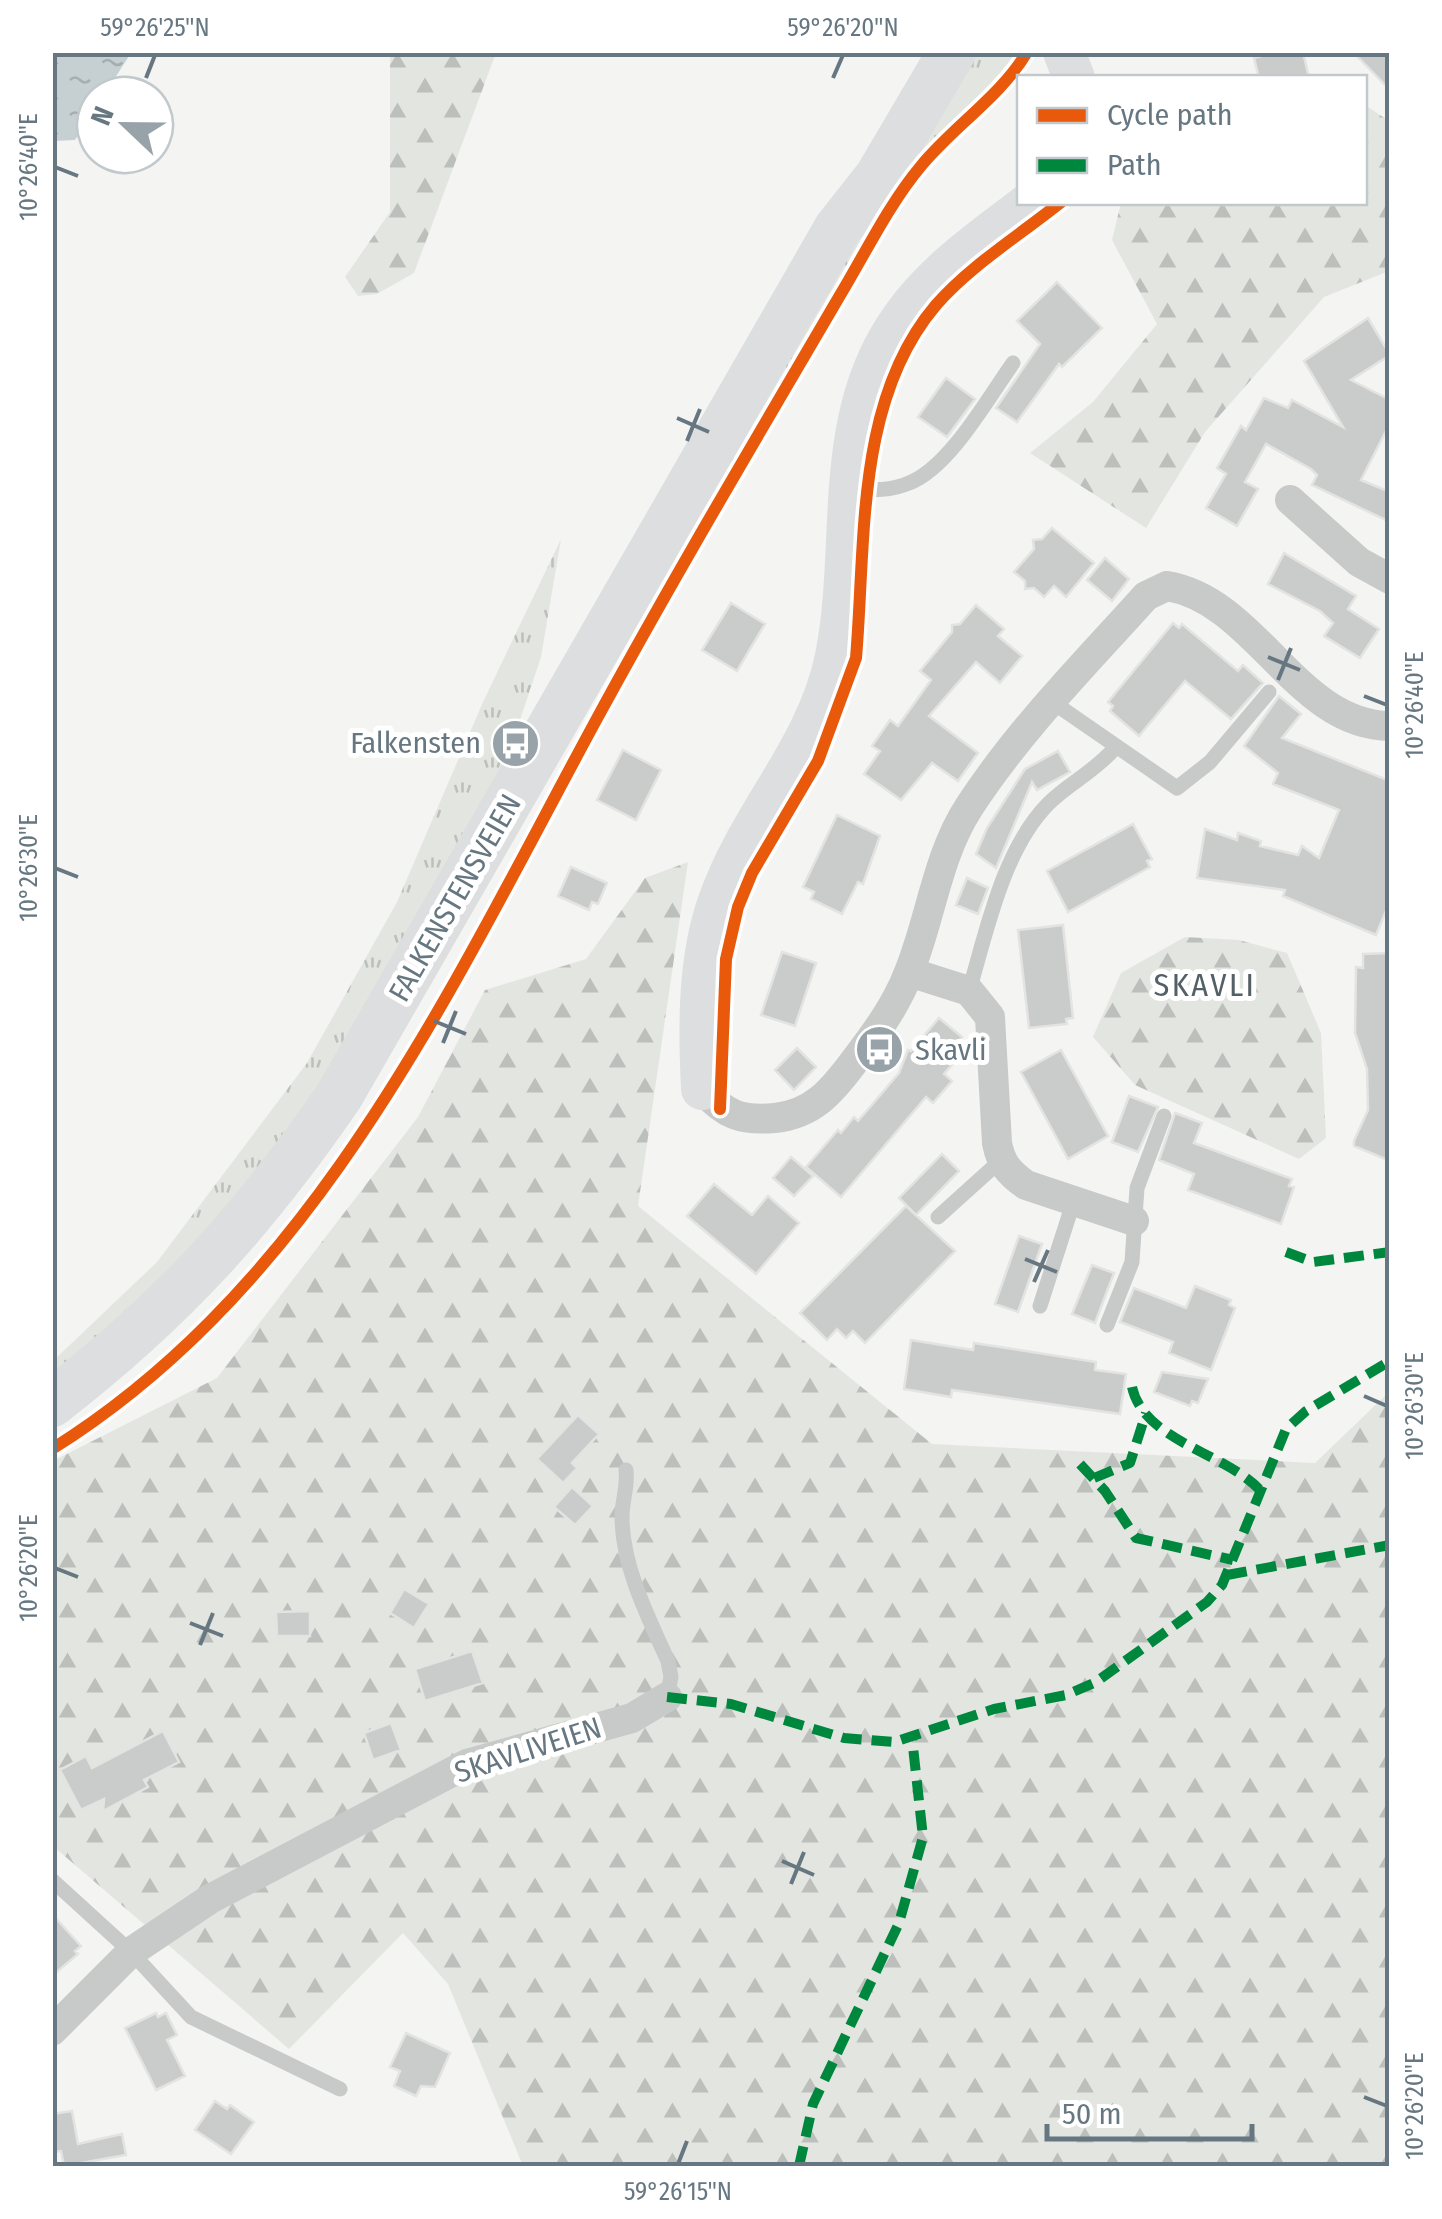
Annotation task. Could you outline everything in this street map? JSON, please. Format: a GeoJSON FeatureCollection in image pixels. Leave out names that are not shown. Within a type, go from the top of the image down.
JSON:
{"type":"FeatureCollection","features":[{"type":"Feature","properties":{"kind":"main road","name":"FALKENSTENSVEIEN"},"geometry":{"type":"LineString","coordinates":[[52,1403],[124,1347],[206,1269],[278,1184],[339,1096],[838,228],[883,119],[918,52]]}},
{"type":"Feature","properties":{"kind":"main road","name":"FALKENSTENSVEIEN"},"geometry":{"type":"LineString","coordinates":[[838,228],[879,176],[952,52]]}},
{"type":"Feature","properties":{"kind":"street"},"geometry":{"type":"LineString","coordinates":[[1028,205],[937,276],[889,338],[860,414],[850,489],[842,618],[828,688],[806,744],[728,878],[709,938],[700,1044],[702,1089],[720,1109],[752,1120],[804,1111],[830,1093],[886,1020],[909,972],[948,850],[966,811],[1051,701],[1146,596],[1167,586],[1207,598],[1348,720],[1390,726]]}},
{"type":"Feature","properties":{"kind":"street"},"geometry":{"type":"LineString","coordinates":[[1290,500],[1359,562],[1390,579]]}},
{"type":"Feature","properties":{"kind":"street"},"geometry":{"type":"LineString","coordinates":[[909,972],[968,991],[990,1017],[1000,1160],[1026,1185],[1134,1221]]}},
{"type":"Feature","properties":{"kind":"street","name":"SKAVLIVEIEN"},"geometry":{"type":"LineString","coordinates":[[52,2032],[131,1952],[210,1899],[468,1764],[632,1718],[667,1696]]}},
{"type":"Feature","properties":{"kind":"lane"},"geometry":{"type":"LineString","coordinates":[[850,489],[886,490],[914,482],[960,440],[1012,364]]}},
{"type":"Feature","properties":{"kind":"lane"},"geometry":{"type":"LineString","coordinates":[[1051,701],[1114,749],[1176,788],[1210,762],[1269,692]]}},
{"type":"Feature","properties":{"kind":"lane"},"geometry":{"type":"LineString","coordinates":[[968,991],[1018,848],[1048,804],[1093,773],[1114,749]]}},
{"type":"Feature","properties":{"kind":"lane"},"geometry":{"type":"LineString","coordinates":[[1107,1325],[1132,1262],[1137,1188],[1164,1116]]}},
{"type":"Feature","properties":{"kind":"lane"},"geometry":{"type":"LineString","coordinates":[[938,1217],[1000,1160]]}},
{"type":"Feature","properties":{"kind":"lane"},"geometry":{"type":"LineString","coordinates":[[1040,1306],[1074,1200]]}},
{"type":"Feature","properties":{"kind":"lane","name":"SKAVLIVEIEN"},"geometry":{"type":"LineString","coordinates":[[626,1470],[628,1487],[622,1514],[625,1545],[668,1661],[671,1676],[667,1696]]}},
{"type":"Feature","properties":{"kind":"lane"},"geometry":{"type":"LineString","coordinates":[[52,1880],[131,1952],[190,2017],[340,2089]]}},
{"type":"Feature","properties":{"kind":"green space"},"geometry":{"type":"Polygon","coordinates":[[[390,53],[496,53],[414,273],[377,294],[358,296],[345,277],[390,212],[390,53]]]}},
{"type":"Feature","properties":{"kind":"green space"},"geometry":{"type":"Polygon","coordinates":[[[964,53],[1017,53],[1016,59],[915,161],[895,189],[715,506],[704,496],[964,53]]]}},
{"type":"Feature","properties":{"kind":"green space"},"geometry":{"type":"Polygon","coordinates":[[[1367,106],[1389,121],[1389,271],[1324,297],[1205,432],[1146,528],[1030,453],[1093,402],[1157,324],[1112,240],[1121,205],[1367,205],[1367,106]]]}},
{"type":"Feature","properties":{"kind":"green space"},"geometry":{"type":"Polygon","coordinates":[[[561,539],[541,657],[503,771],[298,1138],[53,1386],[53,1361],[157,1262],[307,1063],[397,902],[483,702],[561,539]]]}},
{"type":"Feature","properties":{"kind":"green space"},"geometry":{"type":"Polygon","coordinates":[[[688,862],[638,1206],[932,1444],[1315,1463],[1389,1392],[1389,2166],[523,2166],[448,1984],[403,1933],[289,2049],[53,1846],[53,1461],[217,1378],[418,1117],[485,990],[586,959],[645,878],[688,862]]]}},
{"type":"Feature","properties":{"kind":"green space"},"geometry":{"type":"Polygon","coordinates":[[[1185,937],[1239,940],[1287,953],[1321,1033],[1326,1138],[1299,1159],[1135,1085],[1093,1037],[1121,973],[1185,937]]]}},
{"type":"Feature","properties":{"kind":"water"},"geometry":{"type":"Polygon","coordinates":[[[52,53],[131,53],[117,75],[75,75],[75,140],[53,141],[52,53]]]}},
{"type":"Feature","properties":{"kind":"building"},"geometry":{"type":"Polygon","coordinates":[[[1276,52],[1303,52],[1308,75],[1258,75],[1254,58],[1276,52]]]}},
{"type":"Feature","properties":{"kind":"building"},"geometry":{"type":"Polygon","coordinates":[[[1353,52],[1390,52],[1390,90],[1353,52]]]}},
{"type":"Feature","properties":{"kind":"building"},"geometry":{"type":"Polygon","coordinates":[[[1057,282],[1102,328],[1062,367],[1059,364],[1017,422],[996,408],[1040,344],[1017,321],[1057,282]]]}},
{"type":"Feature","properties":{"kind":"building"},"geometry":{"type":"Polygon","coordinates":[[[1368,318],[1390,355],[1351,380],[1390,400],[1390,423],[1361,480],[1390,492],[1390,522],[1312,485],[1317,475],[1311,469],[1266,444],[1245,482],[1258,489],[1237,526],[1206,508],[1226,474],[1217,468],[1241,426],[1246,430],[1264,398],[1288,408],[1292,400],[1343,427],[1304,361],[1368,318]]]}},
{"type":"Feature","properties":{"kind":"building"},"geometry":{"type":"Polygon","coordinates":[[[946,378],[975,399],[947,437],[918,417],[946,378]]]}},
{"type":"Feature","properties":{"kind":"building"},"geometry":{"type":"Polygon","coordinates":[[[1052,528],[1094,563],[1066,597],[1054,586],[1044,597],[1034,588],[1025,589],[1025,581],[1014,572],[1034,549],[1033,540],[1042,539],[1052,528]]]}},
{"type":"Feature","properties":{"kind":"building"},"geometry":{"type":"Polygon","coordinates":[[[1284,553],[1356,596],[1348,609],[1379,629],[1360,658],[1324,636],[1333,623],[1320,611],[1268,584],[1284,553]]]}},
{"type":"Feature","properties":{"kind":"building"},"geometry":{"type":"Polygon","coordinates":[[[1105,558],[1129,579],[1112,601],[1087,580],[1105,558]]]}},
{"type":"Feature","properties":{"kind":"building"},"geometry":{"type":"Polygon","coordinates":[[[731,603],[765,624],[737,671],[702,650],[731,603]]]}},
{"type":"Feature","properties":{"kind":"building"},"geometry":{"type":"Polygon","coordinates":[[[976,605],[1004,629],[998,636],[1022,656],[1000,683],[976,662],[929,716],[978,753],[958,781],[932,763],[901,800],[864,774],[880,751],[872,746],[890,720],[898,726],[931,680],[920,671],[952,632],[952,625],[960,624],[976,605]]]}},
{"type":"Feature","properties":{"kind":"building"},"geometry":{"type":"Polygon","coordinates":[[[1173,623],[1179,628],[1182,624],[1238,671],[1243,665],[1263,683],[1231,719],[1185,681],[1139,736],[1110,711],[1113,706],[1108,702],[1173,623]]]}},
{"type":"Feature","properties":{"kind":"building"},"geometry":{"type":"Polygon","coordinates":[[[1279,696],[1301,714],[1282,738],[1390,781],[1390,901],[1376,935],[1283,896],[1285,890],[1197,878],[1205,829],[1237,840],[1238,833],[1261,841],[1260,846],[1298,855],[1302,846],[1319,858],[1339,810],[1273,784],[1278,773],[1244,746],[1279,696]]]}},
{"type":"Feature","properties":{"kind":"building"},"geometry":{"type":"Polygon","coordinates":[[[623,750],[661,770],[636,820],[597,800],[623,750]]]}},
{"type":"Feature","properties":{"kind":"building"},"geometry":{"type":"Polygon","coordinates":[[[1058,751],[1070,772],[1037,790],[1032,782],[996,868],[976,854],[987,828],[1025,769],[1058,751]]]}},
{"type":"Feature","properties":{"kind":"building"},"geometry":{"type":"Polygon","coordinates":[[[837,815],[880,836],[863,884],[858,882],[842,914],[811,899],[814,892],[803,887],[837,815]]]}},
{"type":"Feature","properties":{"kind":"building"},"geometry":{"type":"Polygon","coordinates":[[[1133,824],[1152,859],[1147,861],[1150,867],[1068,912],[1047,871],[1133,824]]]}},
{"type":"Feature","properties":{"kind":"building"},"geometry":{"type":"Polygon","coordinates":[[[571,867],[607,883],[598,904],[592,902],[589,910],[558,896],[571,867]]]}},
{"type":"Feature","properties":{"kind":"building"},"geometry":{"type":"Polygon","coordinates":[[[967,878],[988,888],[978,914],[956,905],[967,878]]]}},
{"type":"Feature","properties":{"kind":"building"},"geometry":{"type":"Polygon","coordinates":[[[1063,925],[1073,1018],[1066,1019],[1067,1024],[1029,1028],[1018,930],[1063,925]]]}},
{"type":"Feature","properties":{"kind":"building"},"geometry":{"type":"Polygon","coordinates":[[[782,952],[816,963],[795,1026],[761,1015],[782,952]]]}},
{"type":"Feature","properties":{"kind":"building"},"geometry":{"type":"Polygon","coordinates":[[[1390,953],[1390,1161],[1354,1146],[1354,1141],[1368,1110],[1367,1069],[1355,1033],[1356,967],[1363,968],[1363,954],[1390,953]]]}},
{"type":"Feature","properties":{"kind":"building"},"geometry":{"type":"Polygon","coordinates":[[[939,1018],[962,1037],[956,1044],[964,1051],[944,1074],[952,1081],[933,1103],[926,1097],[841,1197],[806,1167],[838,1130],[841,1133],[854,1117],[858,1121],[899,1073],[908,1050],[939,1018]]]}},
{"type":"Feature","properties":{"kind":"building"},"geometry":{"type":"Polygon","coordinates":[[[797,1048],[816,1067],[794,1090],[775,1070],[797,1048]]]}},
{"type":"Feature","properties":{"kind":"building"},"geometry":{"type":"Polygon","coordinates":[[[1061,1050],[1108,1136],[1068,1159],[1021,1072],[1061,1050]]]}},
{"type":"Feature","properties":{"kind":"building"},"geometry":{"type":"Polygon","coordinates":[[[1129,1096],[1158,1107],[1138,1152],[1112,1142],[1129,1096]]]}},
{"type":"Feature","properties":{"kind":"building"},"geometry":{"type":"Polygon","coordinates":[[[1175,1113],[1202,1123],[1194,1143],[1292,1179],[1289,1186],[1294,1187],[1281,1224],[1188,1190],[1194,1174],[1159,1160],[1175,1113]]]}},
{"type":"Feature","properties":{"kind":"building"},"geometry":{"type":"Polygon","coordinates":[[[942,1154],[959,1171],[916,1215],[899,1198],[942,1154]]]}},
{"type":"Feature","properties":{"kind":"building"},"geometry":{"type":"Polygon","coordinates":[[[791,1157],[813,1176],[794,1196],[773,1178],[791,1157]]]}},
{"type":"Feature","properties":{"kind":"building"},"geometry":{"type":"Polygon","coordinates":[[[714,1184],[752,1215],[768,1196],[799,1223],[756,1274],[687,1216],[714,1184]]]}},
{"type":"Feature","properties":{"kind":"building"},"geometry":{"type":"Polygon","coordinates":[[[906,1206],[955,1251],[865,1343],[853,1331],[846,1338],[837,1329],[827,1340],[800,1313],[906,1206]]]}},
{"type":"Feature","properties":{"kind":"building"},"geometry":{"type":"Polygon","coordinates":[[[1019,1236],[1042,1244],[1018,1312],[995,1304],[1019,1236]]]}},
{"type":"Feature","properties":{"kind":"building"},"geometry":{"type":"Polygon","coordinates":[[[1092,1265],[1114,1273],[1095,1323],[1072,1314],[1092,1265]]]}},
{"type":"Feature","properties":{"kind":"building"},"geometry":{"type":"Polygon","coordinates":[[[1195,1286],[1231,1300],[1229,1305],[1235,1308],[1211,1370],[1169,1353],[1173,1342],[1120,1322],[1134,1288],[1186,1308],[1195,1286]]]}},
{"type":"Feature","properties":{"kind":"building"},"geometry":{"type":"Polygon","coordinates":[[[911,1340],[973,1350],[974,1343],[1096,1362],[1095,1370],[1126,1374],[1120,1414],[952,1390],[951,1397],[904,1389],[911,1340]]]}},
{"type":"Feature","properties":{"kind":"building"},"geometry":{"type":"Polygon","coordinates":[[[1162,1372],[1208,1379],[1198,1403],[1192,1401],[1190,1406],[1154,1392],[1162,1372]]]}},
{"type":"Feature","properties":{"kind":"building"},"geometry":{"type":"Polygon","coordinates":[[[578,1415],[599,1434],[572,1463],[577,1468],[563,1483],[537,1459],[578,1415]]]}},
{"type":"Feature","properties":{"kind":"building"},"geometry":{"type":"Polygon","coordinates":[[[572,1487],[593,1506],[575,1525],[554,1507],[572,1487]]]}},
{"type":"Feature","properties":{"kind":"building"},"geometry":{"type":"Polygon","coordinates":[[[404,1589],[429,1604],[414,1628],[390,1613],[404,1589]]]}},
{"type":"Feature","properties":{"kind":"building"},"geometry":{"type":"Polygon","coordinates":[[[310,1611],[310,1636],[277,1636],[276,1612],[310,1611]]]}},
{"type":"Feature","properties":{"kind":"building"},"geometry":{"type":"Polygon","coordinates":[[[472,1651],[483,1683],[425,1701],[415,1669],[472,1651]]]}},
{"type":"Feature","properties":{"kind":"building"},"geometry":{"type":"Polygon","coordinates":[[[391,1723],[401,1750],[373,1760],[364,1733],[391,1723]]]}},
{"type":"Feature","properties":{"kind":"building"},"geometry":{"type":"Polygon","coordinates":[[[163,1731],[179,1762],[144,1780],[148,1787],[103,1811],[104,1799],[81,1810],[60,1770],[86,1756],[92,1768],[163,1731]]]}},
{"type":"Feature","properties":{"kind":"building"},"geometry":{"type":"Polygon","coordinates":[[[52,1914],[81,1946],[75,1951],[78,1954],[52,1976],[52,1914]]]}},
{"type":"Feature","properties":{"kind":"building"},"geometry":{"type":"Polygon","coordinates":[[[156,2013],[158,2017],[166,2013],[177,2035],[167,2040],[185,2076],[156,2090],[125,2028],[156,2013]]]}},
{"type":"Feature","properties":{"kind":"building"},"geometry":{"type":"Polygon","coordinates":[[[406,2033],[450,2053],[435,2087],[421,2086],[416,2096],[394,2086],[400,2071],[390,2067],[406,2033]]]}},
{"type":"Feature","properties":{"kind":"building"},"geometry":{"type":"Polygon","coordinates":[[[215,2101],[227,2109],[230,2105],[254,2122],[231,2154],[195,2130],[215,2101]]]}},
{"type":"Feature","properties":{"kind":"building"},"geometry":{"type":"Polygon","coordinates":[[[72,2111],[78,2144],[122,2134],[126,2155],[64,2166],[61,2151],[52,2152],[52,2114],[72,2111]]]}},
{"type":"Feature","properties":{"kind":"marked path"},"geometry":{"type":"LineString","coordinates":[[1286,1252],[1313,1262],[1390,1252]]}},
{"type":"Feature","properties":{"kind":"marked path"},"geometry":{"type":"LineString","coordinates":[[667,1697],[731,1704],[844,1738],[894,1742],[994,1709],[1066,1695],[1096,1682],[1207,1602],[1222,1585],[1286,1429],[1306,1411],[1390,1361]]}},
{"type":"Feature","properties":{"kind":"marked path"},"geometry":{"type":"LineString","coordinates":[[1132,1387],[1139,1405],[1152,1421],[1259,1489]]}},
{"type":"Feature","properties":{"kind":"marked path"},"geometry":{"type":"LineString","coordinates":[[1094,1478],[1130,1463],[1146,1413]]}},
{"type":"Feature","properties":{"kind":"marked path"},"geometry":{"type":"LineString","coordinates":[[1080,1464],[1105,1491],[1136,1538],[1233,1560]]}},
{"type":"Feature","properties":{"kind":"marked path"},"geometry":{"type":"LineString","coordinates":[[1227,1575],[1390,1545]]}},
{"type":"Feature","properties":{"kind":"marked path"},"geometry":{"type":"LineString","coordinates":[[799,2166],[813,2104],[899,1923],[923,1837],[912,1738]]}},
{"type":"Feature","properties":{"kind":"cycle path"},"geometry":{"type":"LineString","coordinates":[[52,1449],[145,1381],[228,1303],[302,1217],[368,1124],[429,1026],[654,616],[888,213],[921,166],[991,97],[1027,52]]}},
{"type":"Feature","properties":{"kind":"cycle path"},"geometry":{"type":"LineString","coordinates":[[720,1109],[726,959],[738,907],[752,873],[818,761],[856,658],[869,474],[891,384],[910,343],[936,305],[980,264],[1057,205]]}},
{"type":"Feature","properties":{"kind":"place","name":"Falkensten"},"geometry":{"type":"Point","coordinates":[516,743]}},
{"type":"Feature","properties":{"kind":"place","name":"Skavli"},"geometry":{"type":"Point","coordinates":[880,1050]}},
{"type":"Feature","properties":{"kind":"district","name":"SKAVLI"},"geometry":{"type":"Point","coordinates":[1205,985]}}]}
